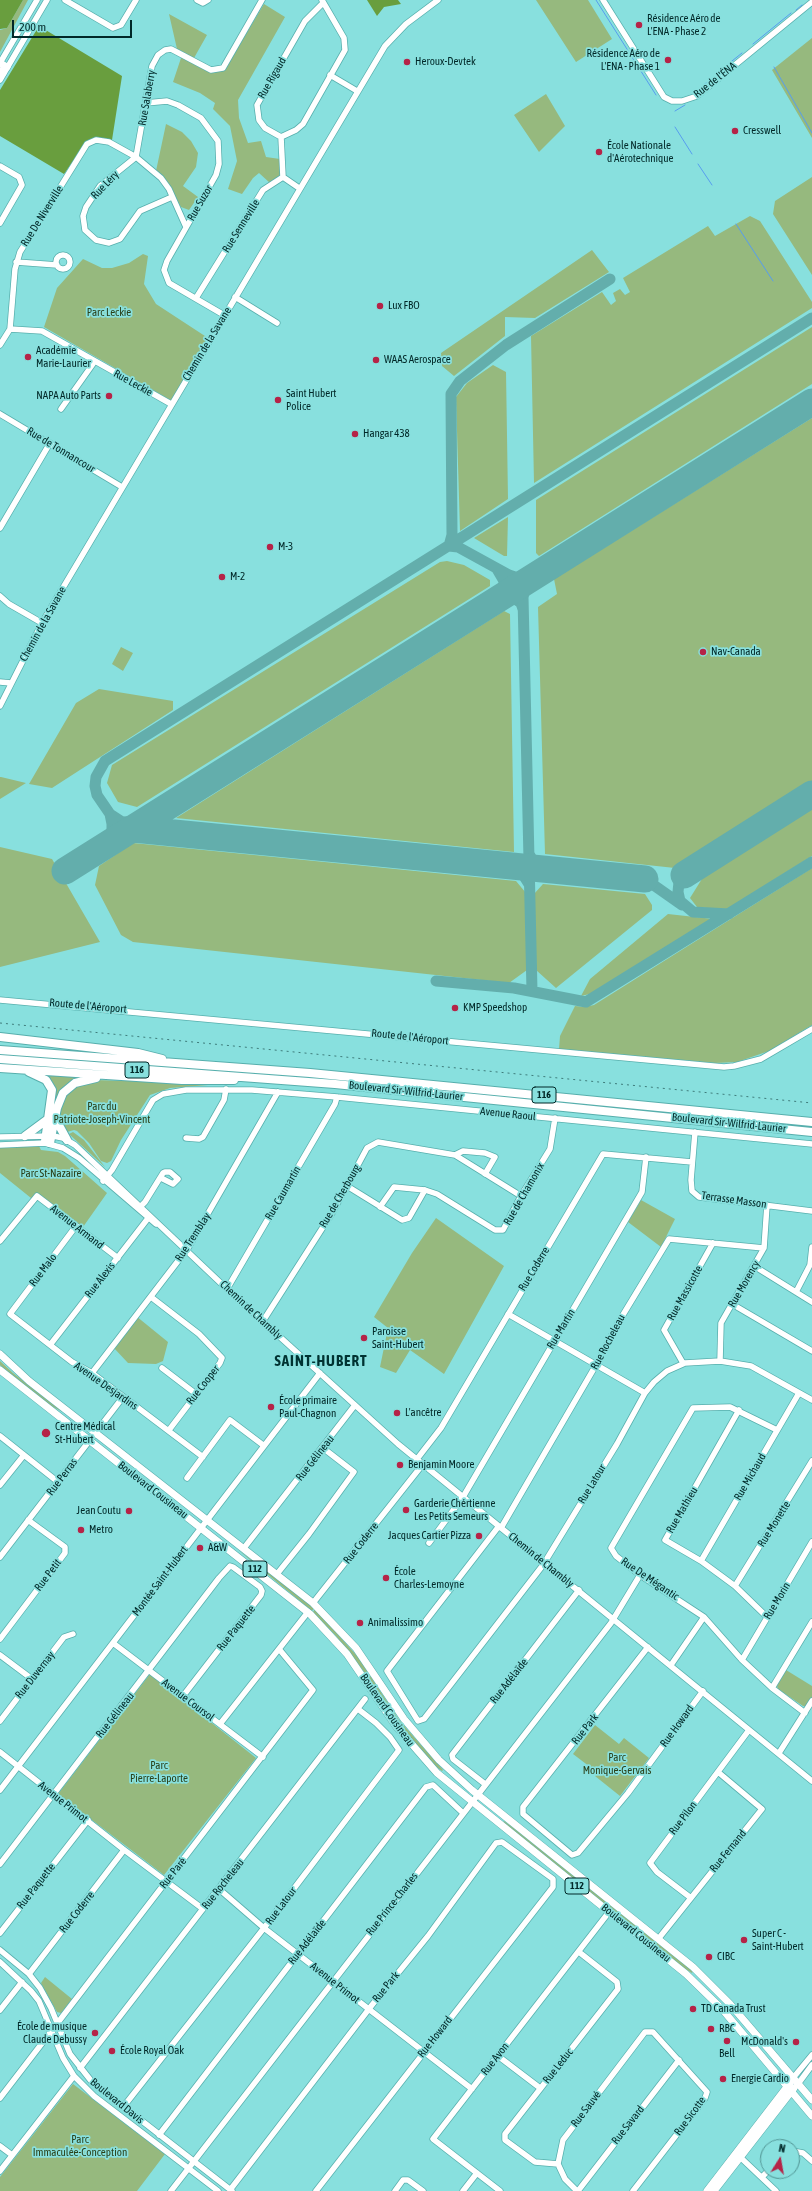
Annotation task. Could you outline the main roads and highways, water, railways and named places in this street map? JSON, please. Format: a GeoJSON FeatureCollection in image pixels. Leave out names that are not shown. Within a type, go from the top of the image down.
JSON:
{"type":"FeatureCollection","features":[{"type":"Feature","properties":{"kind":"highway"},"geometry":{"type":"LineString","coordinates":[[0,1037],[138,1053],[186,1064]]}},
{"type":"Feature","properties":{"kind":"highway","name":"Boulevard Sir-Wilfrid-Laurier"},"geometry":{"type":"LineString","coordinates":[[0,1050],[460,1087],[812,1122]]}},
{"type":"Feature","properties":{"kind":"highway","name":"Boulevard Sir-Wilfrid-Laurier"},"geometry":{"type":"LineString","coordinates":[[0,1059],[275,1079],[812,1132]]}},
{"type":"Feature","properties":{"kind":"highway"},"geometry":{"type":"LineString","coordinates":[[0,1068],[204,1081],[275,1079]]}},
{"type":"Feature","properties":{"kind":"highway"},"geometry":{"type":"LineString","coordinates":[[25,1070],[41,1077],[51,1088],[51,1118],[47,1139]]}},
{"type":"Feature","properties":{"kind":"highway"},"geometry":{"type":"LineString","coordinates":[[25,1136],[51,1118],[68,1088],[81,1081],[105,1075]]}},
{"type":"Feature","properties":{"kind":"highway"},"geometry":{"type":"LineString","coordinates":[[51,1118],[67,1140]]}},
{"type":"Feature","properties":{"kind":"main road"},"geometry":{"type":"LineString","coordinates":[[0,63],[3,73]]}},
{"type":"Feature","properties":{"kind":"main road","name":"Boulevard Cousineau"},"geometry":{"type":"LineString","coordinates":[[0,1354],[18,1372],[314,1603],[358,1652],[418,1738],[450,1771],[659,1938],[722,1995],[812,2100]]}},
{"type":"Feature","properties":{"kind":"main road","name":"Boulevard Cousineau"},"geometry":{"type":"LineString","coordinates":[[0,1370],[308,1612],[351,1659],[390,1717],[412,1746],[437,1773],[698,1985],[722,2009],[812,2116]]}},
{"type":"Feature","properties":{"kind":"main road"},"geometry":{"type":"LineString","coordinates":[[714,2191],[796,2081]]}},
{"type":"Feature","properties":{"kind":"main road"},"geometry":{"type":"LineString","coordinates":[[707,2191],[790,2089]]}},
{"type":"Feature","properties":{"kind":"waterway"},"geometry":{"type":"LineString","coordinates":[[596,0],[656,95]]}},
{"type":"Feature","properties":{"kind":"waterway"},"geometry":{"type":"LineString","coordinates":[[796,10],[802,5]]}},
{"type":"Feature","properties":{"kind":"waterway"},"geometry":{"type":"LineString","coordinates":[[753,44],[791,13]]}},
{"type":"Feature","properties":{"kind":"waterway"},"geometry":{"type":"LineString","coordinates":[[722,69],[742,53]]}},
{"type":"Feature","properties":{"kind":"waterway"},"geometry":{"type":"LineString","coordinates":[[774,67],[812,133]]}},
{"type":"Feature","properties":{"kind":"waterway"},"geometry":{"type":"LineString","coordinates":[[693,94],[706,83]]}},
{"type":"Feature","properties":{"kind":"waterway"},"geometry":{"type":"LineString","coordinates":[[675,111],[685,105]]}},
{"type":"Feature","properties":{"kind":"waterway"},"geometry":{"type":"LineString","coordinates":[[675,127],[692,154]]}},
{"type":"Feature","properties":{"kind":"waterway"},"geometry":{"type":"LineString","coordinates":[[698,164],[712,185]]}},
{"type":"Feature","properties":{"kind":"waterway"},"geometry":{"type":"LineString","coordinates":[[736,224],[773,281]]}},
{"type":"Feature","properties":{"kind":"railway"},"geometry":{"type":"LineString","coordinates":[[0,1023],[812,1103]]}},
{"type":"Feature","properties":{"kind":"place","name":"Résidence Aéro de L'ENA - Phase 2"},"geometry":{"type":"Point","coordinates":[639,25]}},
{"type":"Feature","properties":{"kind":"place","name":"Résidence Aéro de L'ENA - Phase 1"},"geometry":{"type":"Point","coordinates":[668,60]}},
{"type":"Feature","properties":{"kind":"place","name":"Heroux-Devtek"},"geometry":{"type":"Point","coordinates":[407,62]}},
{"type":"Feature","properties":{"kind":"place","name":"Cresswell"},"geometry":{"type":"Point","coordinates":[735,131]}},
{"type":"Feature","properties":{"kind":"place","name":"École Nationale d'Aérotechnique"},"geometry":{"type":"Point","coordinates":[599,152]}},
{"type":"Feature","properties":{"kind":"place","name":"Lux FBO"},"geometry":{"type":"Point","coordinates":[380,306]}},
{"type":"Feature","properties":{"kind":"place","name":"Académie Marie-Laurier"},"geometry":{"type":"Point","coordinates":[28,357]}},
{"type":"Feature","properties":{"kind":"place","name":"WAAS Aerospace"},"geometry":{"type":"Point","coordinates":[376,360]}},
{"type":"Feature","properties":{"kind":"place","name":"NAPA Auto Parts"},"geometry":{"type":"Point","coordinates":[109,396]}},
{"type":"Feature","properties":{"kind":"place","name":"Saint Hubert Police"},"geometry":{"type":"Point","coordinates":[278,400]}},
{"type":"Feature","properties":{"kind":"place","name":"Hangar 438"},"geometry":{"type":"Point","coordinates":[355,434]}},
{"type":"Feature","properties":{"kind":"place","name":"M-3"},"geometry":{"type":"Point","coordinates":[270,547]}},
{"type":"Feature","properties":{"kind":"place","name":"M-2"},"geometry":{"type":"Point","coordinates":[222,577]}},
{"type":"Feature","properties":{"kind":"place","name":"Nav-Canada"},"geometry":{"type":"Point","coordinates":[703,652]}},
{"type":"Feature","properties":{"kind":"place","name":"KMP Speedshop"},"geometry":{"type":"Point","coordinates":[455,1008]}},
{"type":"Feature","properties":{"kind":"place","name":"Paroisse Saint-Hubert"},"geometry":{"type":"Point","coordinates":[364,1338]}},
{"type":"Feature","properties":{"kind":"place","name":"École primaire Paul-Chagnon"},"geometry":{"type":"Point","coordinates":[271,1407]}},
{"type":"Feature","properties":{"kind":"place","name":"L'ancêtre"},"geometry":{"type":"Point","coordinates":[397,1413]}},
{"type":"Feature","properties":{"kind":"place","name":"Centre Médical St-Hubert"},"geometry":{"type":"Point","coordinates":[46,1433]}},
{"type":"Feature","properties":{"kind":"place","name":"Benjamin Moore"},"geometry":{"type":"Point","coordinates":[400,1465]}},
{"type":"Feature","properties":{"kind":"place","name":"Garderie Chértienne Les Petits Semeurs"},"geometry":{"type":"Point","coordinates":[406,1510]}},
{"type":"Feature","properties":{"kind":"place","name":"Jean Coutu"},"geometry":{"type":"Point","coordinates":[129,1511]}},
{"type":"Feature","properties":{"kind":"place","name":"Metro"},"geometry":{"type":"Point","coordinates":[81,1530]}},
{"type":"Feature","properties":{"kind":"place","name":"Jacques Cartier Pizza"},"geometry":{"type":"Point","coordinates":[479,1536]}},
{"type":"Feature","properties":{"kind":"place","name":"A&W"},"geometry":{"type":"Point","coordinates":[200,1548]}},
{"type":"Feature","properties":{"kind":"place","name":"École Charles-Lemoyne"},"geometry":{"type":"Point","coordinates":[386,1578]}},
{"type":"Feature","properties":{"kind":"place","name":"Animalissimo"},"geometry":{"type":"Point","coordinates":[360,1623]}},
{"type":"Feature","properties":{"kind":"place","name":"Super C - Saint-Hubert"},"geometry":{"type":"Point","coordinates":[744,1940]}},
{"type":"Feature","properties":{"kind":"place","name":"CIBC"},"geometry":{"type":"Point","coordinates":[709,1957]}},
{"type":"Feature","properties":{"kind":"place","name":"TD Canada Trust"},"geometry":{"type":"Point","coordinates":[693,2009]}},
{"type":"Feature","properties":{"kind":"place","name":"RBC"},"geometry":{"type":"Point","coordinates":[711,2029]}},
{"type":"Feature","properties":{"kind":"place","name":"École de musique Claude Debussy"},"geometry":{"type":"Point","coordinates":[95,2033]}},
{"type":"Feature","properties":{"kind":"place","name":"Bell"},"geometry":{"type":"Point","coordinates":[727,2041]}},
{"type":"Feature","properties":{"kind":"place","name":"McDonald's"},"geometry":{"type":"Point","coordinates":[796,2042]}},
{"type":"Feature","properties":{"kind":"place","name":"École Royal Oak"},"geometry":{"type":"Point","coordinates":[112,2051]}},
{"type":"Feature","properties":{"kind":"place","name":"Energie Cardio"},"geometry":{"type":"Point","coordinates":[723,2079]}},
{"type":"Feature","properties":{"kind":"district","name":"SAINT-HUBERT"},"geometry":{"type":"Point","coordinates":[321,1361]}},
{"type":"Feature","properties":{"kind":"park label","name":"Parc Leckie"},"geometry":{"type":"Point","coordinates":[109,313]}},
{"type":"Feature","properties":{"kind":"park label","name":"Parc du Patriote-Joseph-Vincent"},"geometry":{"type":"Point","coordinates":[102,1113]}},
{"type":"Feature","properties":{"kind":"park label","name":"Parc St-Nazaire"},"geometry":{"type":"Point","coordinates":[51,1174]}},
{"type":"Feature","properties":{"kind":"park label","name":"Parc Monique-Gervais"},"geometry":{"type":"Point","coordinates":[617,1764]}},
{"type":"Feature","properties":{"kind":"park label","name":"Parc Pierre-Laporte"},"geometry":{"type":"Point","coordinates":[159,1772]}},
{"type":"Feature","properties":{"kind":"park label","name":"Parc Immaculée-Conception"},"geometry":{"type":"Point","coordinates":[80,2146]}}]}
